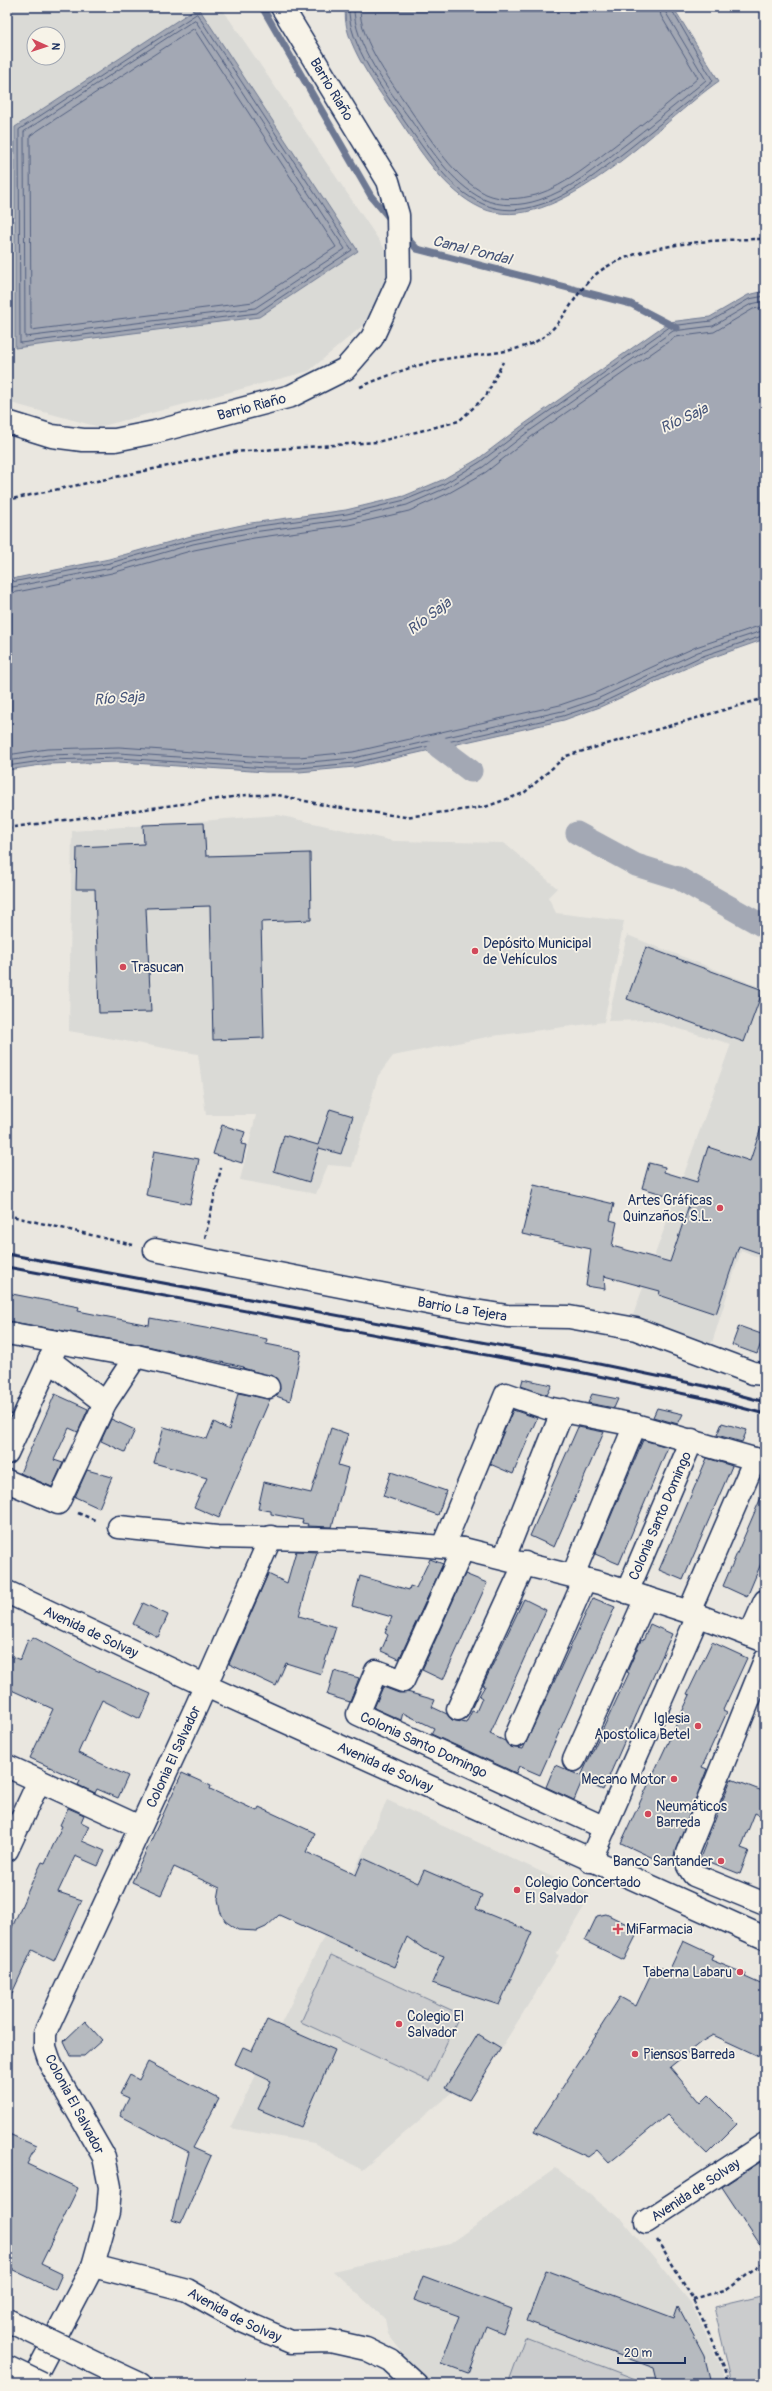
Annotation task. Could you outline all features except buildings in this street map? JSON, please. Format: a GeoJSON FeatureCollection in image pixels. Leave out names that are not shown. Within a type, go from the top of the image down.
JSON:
{"type":"FeatureCollection","features":[{"type":"Feature","properties":{"kind":"main road","name":"Barrio Riaño"},"geometry":{"type":"LineString","coordinates":[[7,422],[52,436],[83,440],[115,440],[291,396],[345,369],[372,338],[399,279],[398,226],[388,181],[282,7]]}},
{"type":"Feature","properties":{"kind":"main road","name":"Barrio La Tejera"},"geometry":{"type":"LineString","coordinates":[[155,1250],[443,1306],[507,1316],[569,1317],[636,1329],[753,1373],[765,1374]]}},
{"type":"Feature","properties":{"kind":"main road"},"geometry":{"type":"LineString","coordinates":[[7,1332],[54,1351],[136,1356],[268,1387]]}},
{"type":"Feature","properties":{"kind":"main road"},"geometry":{"type":"LineString","coordinates":[[54,1351],[105,1403]]}},
{"type":"Feature","properties":{"kind":"main road"},"geometry":{"type":"LineString","coordinates":[[7,1453],[54,1351]]}},
{"type":"Feature","properties":{"kind":"main road"},"geometry":{"type":"LineString","coordinates":[[7,1481],[58,1504],[105,1403],[136,1356]]}},
{"type":"Feature","properties":{"kind":"main road","name":"Colonia Santo Domingo"},"geometry":{"type":"LineString","coordinates":[[590,1861],[605,1828],[760,1460],[635,1425],[547,1408],[506,1394],[453,1548],[403,1681],[376,1671],[358,1714],[605,1828]]}},
{"type":"Feature","properties":{"kind":"main road"},"geometry":{"type":"LineString","coordinates":[[504,1558],[563,1410]]}},
{"type":"Feature","properties":{"kind":"main road"},"geometry":{"type":"LineString","coordinates":[[516,1736],[579,1577],[635,1425]]}},
{"type":"Feature","properties":{"kind":"main road","name":"Colonia Santo Domingo"},"geometry":{"type":"LineString","coordinates":[[574,1760],[637,1595],[692,1440]]}},
{"type":"Feature","properties":{"kind":"main road","name":"Colonia Santo Domingo"},"geometry":{"type":"LineString","coordinates":[[120,1527],[217,1537],[271,1537],[453,1548],[504,1558],[579,1577],[694,1614],[757,1638],[765,1601]]}},
{"type":"Feature","properties":{"kind":"main road"},"geometry":{"type":"LineString","coordinates":[[204,1685],[271,1537]]}},
{"type":"Feature","properties":{"kind":"main road"},"geometry":{"type":"LineString","coordinates":[[458,1709],[525,1563]]}},
{"type":"Feature","properties":{"kind":"main road","name":"Avenida de Solvay"},"geometry":{"type":"LineString","coordinates":[[7,1592],[204,1685],[590,1861],[765,1938]]}},
{"type":"Feature","properties":{"kind":"main road"},"geometry":{"type":"LineString","coordinates":[[765,1660],[687,1853],[688,1866],[694,1875],[765,1904]]}},
{"type":"Feature","properties":{"kind":"main road","name":"Colonia El Salvador"},"geometry":{"type":"LineString","coordinates":[[31,2384],[93,2266],[108,2212],[110,2187],[104,2157],[51,2065],[45,2047],[45,2033],[204,1685]]}},
{"type":"Feature","properties":{"kind":"main road"},"geometry":{"type":"LineString","coordinates":[[7,1766],[140,1827]]}},
{"type":"Feature","properties":{"kind":"main road"},"geometry":{"type":"LineString","coordinates":[[7,1850],[39,1780]]}},
{"type":"Feature","properties":{"kind":"main road","name":"Avenida de Solvay"},"geometry":{"type":"LineString","coordinates":[[646,2222],[765,2144]]}},
{"type":"Feature","properties":{"kind":"main road","name":"Avenida de Solvay"},"geometry":{"type":"LineString","coordinates":[[93,2266],[187,2290],[242,2320],[291,2342],[330,2341],[366,2349],[391,2361],[416,2384]]}},
{"type":"Feature","properties":{"kind":"main road"},"geometry":{"type":"LineString","coordinates":[[7,2320],[140,2384]]}},
{"type":"Feature","properties":{"kind":"main road"},"geometry":{"type":"LineString","coordinates":[[7,2367],[42,2384]]}},
{"type":"Feature","properties":{"kind":"path"},"geometry":{"type":"LineString","coordinates":[[336,373],[348,387],[360,387],[434,361],[522,347],[538,340],[554,328],[574,302],[586,283],[604,267],[637,254],[697,242],[730,239],[765,239]]}},
{"type":"Feature","properties":{"kind":"path"},"geometry":{"type":"LineString","coordinates":[[8,499],[234,452],[377,442],[458,421],[486,396],[502,362]]}},
{"type":"Feature","properties":{"kind":"path"},"geometry":{"type":"LineString","coordinates":[[7,828],[247,795],[278,796],[328,806],[405,817],[485,807],[524,793],[566,756],[765,698]]}},
{"type":"Feature","properties":{"kind":"path"},"geometry":{"type":"LineString","coordinates":[[201,1258],[221,1168]]}},
{"type":"Feature","properties":{"kind":"path"},"geometry":{"type":"LineString","coordinates":[[7,1215],[155,1250]]}},
{"type":"Feature","properties":{"kind":"path"},"geometry":{"type":"LineString","coordinates":[[58,1504],[95,1521],[120,1527]]}},
{"type":"Feature","properties":{"kind":"path"},"geometry":{"type":"LineString","coordinates":[[646,2222],[693,2299],[726,2372],[729,2384]]}},
{"type":"Feature","properties":{"kind":"path"},"geometry":{"type":"LineString","coordinates":[[693,2299],[728,2289],[765,2262]]}},
{"type":"Feature","properties":{"kind":"shaded area"},"geometry":{"type":"Polygon","coordinates":[[[7,7],[221,7],[393,261],[368,321],[309,371],[99,427],[7,402],[7,7]]]}},
{"type":"Feature","properties":{"kind":"shaded area"},"geometry":{"type":"Polygon","coordinates":[[[278,815],[393,841],[504,843],[557,888],[548,897],[556,913],[624,921],[604,1022],[492,1036],[393,1056],[378,1076],[352,1167],[328,1165],[316,1194],[240,1180],[256,1115],[206,1115],[198,1054],[69,1031],[72,831],[278,815]]]}},
{"type":"Feature","properties":{"kind":"shaded area"},"geometry":{"type":"Polygon","coordinates":[[[627,935],[765,989],[765,1259],[741,1251],[711,1346],[632,1318],[731,1044],[649,1020],[608,1021],[627,935]]]}},
{"type":"Feature","properties":{"kind":"shaded area","name":"Colegio El Salvador"},"geometry":{"type":"Polygon","coordinates":[[[387,1800],[591,1895],[556,1954],[559,1955],[469,2100],[452,2092],[362,2170],[314,2143],[230,2128],[329,1926],[387,1800]]]}},
{"type":"Feature","properties":{"kind":"shaded area"},"geometry":{"type":"Polygon","coordinates":[[[331,1955],[460,2014],[429,2081],[301,2022],[331,1955]]]}},
{"type":"Feature","properties":{"kind":"shaded area"},"geometry":{"type":"Polygon","coordinates":[[[556,2168],[623,2221],[691,2303],[723,2371],[726,2384],[431,2384],[413,2367],[388,2334],[385,2319],[333,2271],[450,2244],[556,2168]]]}},
{"type":"Feature","properties":{"kind":"shaded area"},"geometry":{"type":"Polygon","coordinates":[[[765,2295],[765,2384],[732,2384],[714,2307],[765,2295]]]}},
{"type":"Feature","properties":{"kind":"shaded area"},"geometry":{"type":"Polygon","coordinates":[[[525,2337],[646,2383],[646,2384],[508,2384],[525,2337]]]}},
{"type":"Feature","properties":{"kind":"water"},"geometry":{"type":"Polygon","coordinates":[[[198,7],[358,251],[259,317],[15,348],[15,127],[198,7]]]}},
{"type":"Feature","properties":{"kind":"water"},"geometry":{"type":"Polygon","coordinates":[[[346,7],[673,7],[719,81],[607,172],[574,193],[542,208],[510,214],[481,208],[468,201],[455,191],[433,168],[362,65],[349,34],[345,20],[346,7]]]}},
{"type":"Feature","properties":{"kind":"water","name":"Río Saja"},"geometry":{"type":"Polygon","coordinates":[[[765,291],[765,639],[702,661],[600,707],[564,720],[355,767],[299,772],[266,772],[119,762],[48,764],[7,770],[7,580],[109,559],[191,536],[251,523],[346,510],[404,496],[442,480],[478,459],[523,425],[669,322],[710,317],[748,295],[765,291]]]}},
{"type":"Feature","properties":{"kind":"waterway","name":"Canal Pondal"},"geometry":{"type":"LineString","coordinates":[[262,7],[371,196],[391,220]]}},
{"type":"Feature","properties":{"kind":"waterway","name":"Canal Pondal"},"geometry":{"type":"LineString","coordinates":[[403,234],[417,249],[631,304],[677,328]]}},
{"type":"Feature","properties":{"kind":"waterway"},"geometry":{"type":"LineString","coordinates":[[439,747],[471,771]]}},
{"type":"Feature","properties":{"kind":"waterway"},"geometry":{"type":"LineString","coordinates":[[577,833],[636,865],[678,878],[765,927]]}},
{"type":"Feature","properties":{"kind":"railway"},"geometry":{"type":"LineString","coordinates":[[7,1254],[589,1362],[705,1386],[765,1402]]}},
{"type":"Feature","properties":{"kind":"railway"},"geometry":{"type":"LineString","coordinates":[[7,1267],[584,1373],[704,1398],[765,1414]]}},
{"type":"Feature","properties":{"kind":"place","name":"Depósito Municipal de Vehículos"},"geometry":{"type":"Point","coordinates":[475,951]}},
{"type":"Feature","properties":{"kind":"place","name":"Trasucan"},"geometry":{"type":"Point","coordinates":[123,967]}},
{"type":"Feature","properties":{"kind":"place","name":"Artes Gráficas Quinzaños, S.L."},"geometry":{"type":"Point","coordinates":[720,1208]}},
{"type":"Feature","properties":{"kind":"place","name":"Iglesia Apostolica Betel"},"geometry":{"type":"Point","coordinates":[698,1726]}},
{"type":"Feature","properties":{"kind":"place","name":"Mecano Motor"},"geometry":{"type":"Point","coordinates":[674,1779]}},
{"type":"Feature","properties":{"kind":"place","name":"Neumáticos Barreda"},"geometry":{"type":"Point","coordinates":[648,1814]}},
{"type":"Feature","properties":{"kind":"place","name":"Banco Santander"},"geometry":{"type":"Point","coordinates":[721,1861]}},
{"type":"Feature","properties":{"kind":"place","name":"Colegio Concertado El Salvador"},"geometry":{"type":"Point","coordinates":[517,1890]}},
{"type":"Feature","properties":{"kind":"place","name":"MiFarmacia"},"geometry":{"type":"Point","coordinates":[618,1929]}},
{"type":"Feature","properties":{"kind":"place","name":"Taberna Labaru"},"geometry":{"type":"Point","coordinates":[740,1972]}},
{"type":"Feature","properties":{"kind":"place","name":"Colegio El Salvador"},"geometry":{"type":"Point","coordinates":[399,2024]}},
{"type":"Feature","properties":{"kind":"place","name":"Piensos Barreda"},"geometry":{"type":"Point","coordinates":[635,2054]}}]}
